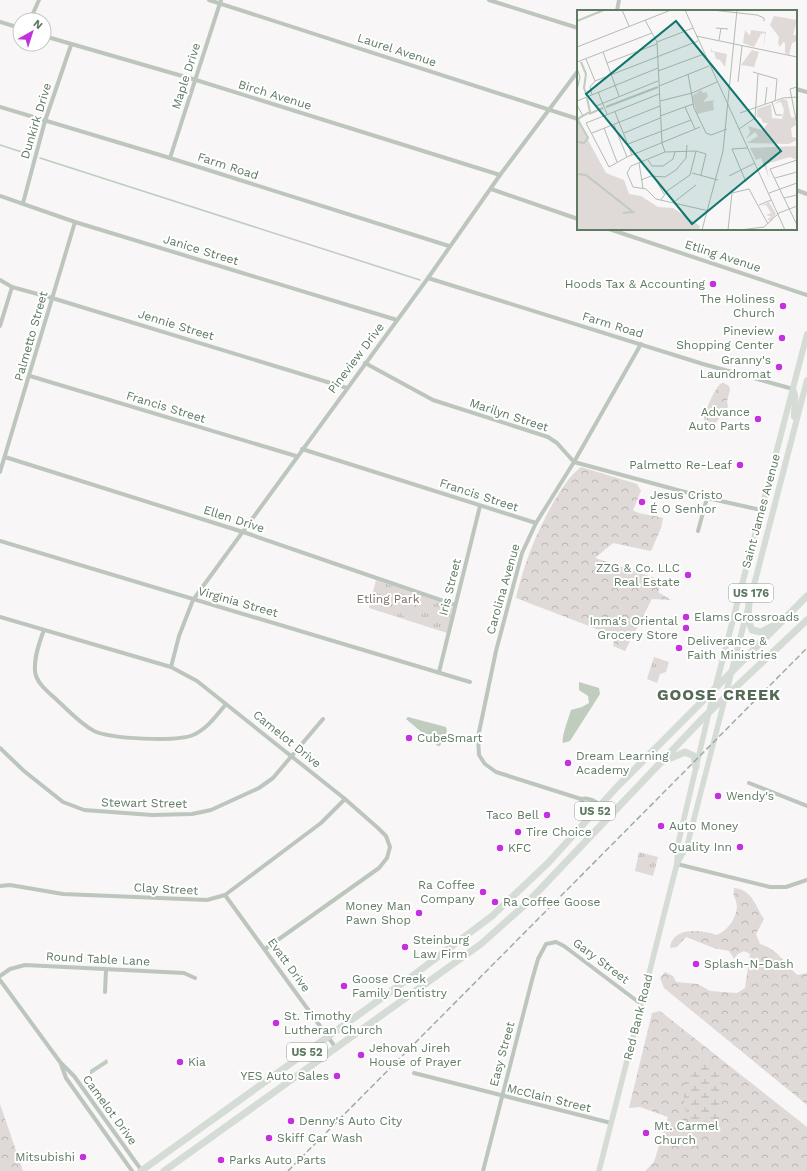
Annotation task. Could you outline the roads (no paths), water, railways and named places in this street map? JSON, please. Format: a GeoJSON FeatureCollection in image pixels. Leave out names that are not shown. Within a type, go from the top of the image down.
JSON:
{"type":"FeatureCollection","features":[{"type":"Feature","properties":{"kind":"highway","name":"US 52"},"geometry":{"type":"LineString","coordinates":[[141,1171],[459,943],[492,916],[548,863],[600,804],[807,596]]}},
{"type":"Feature","properties":{"kind":"highway"},"geometry":{"type":"LineString","coordinates":[[749,602],[750,627],[756,632],[768,630],[783,620]]}},
{"type":"Feature","properties":{"kind":"highway","name":"US 52"},"geometry":{"type":"LineString","coordinates":[[164,1171],[476,947],[502,926],[527,903],[709,712],[807,620]]}},
{"type":"Feature","properties":{"kind":"highway"},"geometry":{"type":"LineString","coordinates":[[656,766],[679,753],[685,752],[694,756],[696,767]]}},
{"type":"Feature","properties":{"kind":"main road","name":"Saint James Avenue"},"geometry":{"type":"LineString","coordinates":[[709,712],[807,334]]}},
{"type":"Feature","properties":{"kind":"main road","name":"Saint James Avenue"},"geometry":{"type":"LineString","coordinates":[[725,697],[807,380]]}},
{"type":"Feature","properties":{"kind":"main road"},"geometry":{"type":"LineString","coordinates":[[793,390],[796,396],[794,417],[797,418]]}},
{"type":"Feature","properties":{"kind":"main road","name":"Red Bank Road"},"geometry":{"type":"LineString","coordinates":[[677,864],[687,846],[725,697]]}},
{"type":"Feature","properties":{"kind":"main road","name":"Red Bank Road"},"geometry":{"type":"LineString","coordinates":[[599,1171],[677,864],[678,844],[709,712]]}},
{"type":"Feature","properties":{"kind":"street"},"geometry":{"type":"LineString","coordinates":[[34,12],[39,0]]}},
{"type":"Feature","properties":{"kind":"street","name":"Laurel Avenue"},"geometry":{"type":"LineString","coordinates":[[210,0],[577,119]]}},
{"type":"Feature","properties":{"kind":"street"},"geometry":{"type":"LineString","coordinates":[[489,0],[577,28]]}},
{"type":"Feature","properties":{"kind":"street"},"geometry":{"type":"LineString","coordinates":[[617,10],[619,0]]}},
{"type":"Feature","properties":{"kind":"street","name":"Maple Drive"},"geometry":{"type":"LineString","coordinates":[[170,158],[220,2]]}},
{"type":"Feature","properties":{"kind":"street"},"geometry":{"type":"LineString","coordinates":[[0,22],[12,26]]}},
{"type":"Feature","properties":{"kind":"street","name":"Birch Avenue"},"geometry":{"type":"LineString","coordinates":[[52,39],[196,80],[500,175]]}},
{"type":"Feature","properties":{"kind":"street","name":"Dunkirk Drive"},"geometry":{"type":"LineString","coordinates":[[23,203],[45,121],[71,45]]}},
{"type":"Feature","properties":{"kind":"street","name":"Pineview Drive"},"geometry":{"type":"LineString","coordinates":[[171,667],[179,636],[193,600],[296,456],[428,278],[449,246],[492,189],[500,175],[577,72]]}},
{"type":"Feature","properties":{"kind":"street"},"geometry":{"type":"LineString","coordinates":[[797,89],[807,92]]}},
{"type":"Feature","properties":{"kind":"street","name":"Farm Road"},"geometry":{"type":"LineString","coordinates":[[0,107],[170,158],[449,246]]}},
{"type":"Feature","properties":{"kind":"street"},"geometry":{"type":"LineString","coordinates":[[492,189],[577,219]]}},
{"type":"Feature","properties":{"kind":"street"},"geometry":{"type":"LineString","coordinates":[[797,190],[807,194]]}},
{"type":"Feature","properties":{"kind":"street","name":"Janice Street"},"geometry":{"type":"LineString","coordinates":[[0,196],[75,222],[397,320]]}},
{"type":"Feature","properties":{"kind":"street","name":"Palmetto Street"},"geometry":{"type":"LineString","coordinates":[[0,472],[75,222]]}},
{"type":"Feature","properties":{"kind":"street","name":"Etling Avenue"},"geometry":{"type":"LineString","coordinates":[[612,230],[807,295]]}},
{"type":"Feature","properties":{"kind":"street","name":"Farm Road"},"geometry":{"type":"LineString","coordinates":[[428,278],[703,364],[793,390]]}},
{"type":"Feature","properties":{"kind":"street","name":"Jennie Street"},"geometry":{"type":"LineString","coordinates":[[0,280],[12,287],[347,388]]}},
{"type":"Feature","properties":{"kind":"street"},"geometry":{"type":"LineString","coordinates":[[0,326],[12,287]]}},
{"type":"Feature","properties":{"kind":"street","name":"Carolina Avenue"},"geometry":{"type":"LineString","coordinates":[[611,814],[600,804],[585,798],[581,799],[496,772],[482,760],[478,750],[478,737],[496,651],[522,553],[536,524],[574,462],[641,344]]}},
{"type":"Feature","properties":{"kind":"street","name":"Marilyn Street"},"geometry":{"type":"LineString","coordinates":[[365,364],[433,400],[548,437],[557,442],[574,462]]}},
{"type":"Feature","properties":{"kind":"street","name":"Francis Street"},"geometry":{"type":"LineString","coordinates":[[30,376],[296,456]]}},
{"type":"Feature","properties":{"kind":"street","name":"Francis Street"},"geometry":{"type":"LineString","coordinates":[[302,448],[536,524]]}},
{"type":"Feature","properties":{"kind":"street","name":"Ellen Drive"},"geometry":{"type":"LineString","coordinates":[[5,457],[243,532],[455,605]]}},
{"type":"Feature","properties":{"kind":"street"},"geometry":{"type":"LineString","coordinates":[[574,462],[707,498],[762,510]]}},
{"type":"Feature","properties":{"kind":"street"},"geometry":{"type":"LineString","coordinates":[[698,531],[707,498]]}},
{"type":"Feature","properties":{"kind":"street","name":"Iris Street"},"geometry":{"type":"LineString","coordinates":[[439,672],[480,506]]}},
{"type":"Feature","properties":{"kind":"street","name":"Virginia Street"},"geometry":{"type":"LineString","coordinates":[[0,541],[470,682]]}},
{"type":"Feature","properties":{"kind":"street","name":"Camelot Drive"},"geometry":{"type":"LineString","coordinates":[[0,617],[171,667],[197,681],[345,799],[386,836],[390,848],[387,858],[379,868],[266,949]]}},
{"type":"Feature","properties":{"kind":"street"},"geometry":{"type":"LineString","coordinates":[[44,630],[36,654],[35,672],[40,684],[78,720],[95,731],[124,737],[180,738],[194,735],[202,730],[213,721],[226,704]]}},
{"type":"Feature","properties":{"kind":"street","name":"Stewart Street"},"geometry":{"type":"LineString","coordinates":[[1,751],[63,802],[90,811],[152,815],[192,814],[211,810],[259,788],[273,778],[323,719]]}},
{"type":"Feature","properties":{"kind":"street"},"geometry":{"type":"LineString","coordinates":[[749,783],[807,806]]}},
{"type":"Feature","properties":{"kind":"street","name":"Clay Street"},"geometry":{"type":"LineString","coordinates":[[0,886],[10,885],[63,894],[207,900],[225,895],[321,823],[345,799]]}},
{"type":"Feature","properties":{"kind":"street"},"geometry":{"type":"LineString","coordinates":[[581,799],[590,815]]}},
{"type":"Feature","properties":{"kind":"street"},"geometry":{"type":"LineString","coordinates":[[677,864],[770,887],[786,887],[807,880]]}},
{"type":"Feature","properties":{"kind":"street","name":"Evatt Drive"},"geometry":{"type":"LineString","coordinates":[[225,895],[266,949],[336,1048]]}},
{"type":"Feature","properties":{"kind":"street","name":"Gary Street"},"geometry":{"type":"LineString","coordinates":[[546,944],[556,942],[564,946],[641,1004]]}},
{"type":"Feature","properties":{"kind":"street","name":"Easy Street"},"geometry":{"type":"LineString","coordinates":[[482,1171],[536,966],[546,944]]}},
{"type":"Feature","properties":{"kind":"street","name":"Round Table Lane"},"geometry":{"type":"LineString","coordinates":[[0,976],[10,969],[25,965],[184,973],[195,978]]}},
{"type":"Feature","properties":{"kind":"street"},"geometry":{"type":"LineString","coordinates":[[105,992],[106,970]]}},
{"type":"Feature","properties":{"kind":"street","name":"Camelot Drive"},"geometry":{"type":"LineString","coordinates":[[0,980],[60,1062],[74,1076],[141,1171]]}},
{"type":"Feature","properties":{"kind":"street","name":"Camelot Drive"},"geometry":{"type":"LineString","coordinates":[[60,1062],[66,1078],[132,1171]]}},
{"type":"Feature","properties":{"kind":"street","name":"McClain Street"},"geometry":{"type":"LineString","coordinates":[[414,1073],[611,1123]]}},
{"type":"Feature","properties":{"kind":"waterway"},"geometry":{"type":"LineString","coordinates":[[0,145],[31,155]]}},
{"type":"Feature","properties":{"kind":"waterway"},"geometry":{"type":"LineString","coordinates":[[40,158],[420,280]]}},
{"type":"Feature","properties":{"kind":"railway"},"geometry":{"type":"LineString","coordinates":[[288,1171],[807,648]]}},
{"type":"Feature","properties":{"kind":"place","name":"Hoods Tax & Accounting"},"geometry":{"type":"Point","coordinates":[713,284]}},
{"type":"Feature","properties":{"kind":"place","name":"The Holiness Church"},"geometry":{"type":"Point","coordinates":[783,306]}},
{"type":"Feature","properties":{"kind":"place","name":"Pineview Shopping Center"},"geometry":{"type":"Point","coordinates":[782,338]}},
{"type":"Feature","properties":{"kind":"place","name":"Granny's Laundromat"},"geometry":{"type":"Point","coordinates":[779,367]}},
{"type":"Feature","properties":{"kind":"place","name":"Advance Auto Parts"},"geometry":{"type":"Point","coordinates":[758,419]}},
{"type":"Feature","properties":{"kind":"place","name":"Palmetto Re-Leaf"},"geometry":{"type":"Point","coordinates":[740,465]}},
{"type":"Feature","properties":{"kind":"place","name":"Jesus Cristo É O Senhor"},"geometry":{"type":"Point","coordinates":[642,502]}},
{"type":"Feature","properties":{"kind":"place","name":"ZZG & Co. LLC Real Estate"},"geometry":{"type":"Point","coordinates":[688,575]}},
{"type":"Feature","properties":{"kind":"place","name":"Elams Crossroads"},"geometry":{"type":"Point","coordinates":[686,617]}},
{"type":"Feature","properties":{"kind":"place","name":"Inma's Oriental Grocery Store"},"geometry":{"type":"Point","coordinates":[686,628]}},
{"type":"Feature","properties":{"kind":"place","name":"Deliverance & Faith Ministries"},"geometry":{"type":"Point","coordinates":[679,648]}},
{"type":"Feature","properties":{"kind":"place","name":"CubeSmart"},"geometry":{"type":"Point","coordinates":[409,738]}},
{"type":"Feature","properties":{"kind":"place","name":"Dream Learning Academy"},"geometry":{"type":"Point","coordinates":[568,763]}},
{"type":"Feature","properties":{"kind":"place","name":"Wendy's"},"geometry":{"type":"Point","coordinates":[718,796]}},
{"type":"Feature","properties":{"kind":"place","name":"Taco Bell"},"geometry":{"type":"Point","coordinates":[547,815]}},
{"type":"Feature","properties":{"kind":"place","name":"Auto Money"},"geometry":{"type":"Point","coordinates":[661,826]}},
{"type":"Feature","properties":{"kind":"place","name":"Tire Choice"},"geometry":{"type":"Point","coordinates":[518,832]}},
{"type":"Feature","properties":{"kind":"place","name":"Quality Inn"},"geometry":{"type":"Point","coordinates":[740,847]}},
{"type":"Feature","properties":{"kind":"place","name":"KFC"},"geometry":{"type":"Point","coordinates":[500,848]}},
{"type":"Feature","properties":{"kind":"place","name":"Ra Coffee Company"},"geometry":{"type":"Point","coordinates":[483,892]}},
{"type":"Feature","properties":{"kind":"place","name":"Ra Coffee Goose"},"geometry":{"type":"Point","coordinates":[495,902]}},
{"type":"Feature","properties":{"kind":"place","name":"Money Man Pawn Shop"},"geometry":{"type":"Point","coordinates":[419,913]}},
{"type":"Feature","properties":{"kind":"place","name":"Steinburg Law Firm"},"geometry":{"type":"Point","coordinates":[405,947]}},
{"type":"Feature","properties":{"kind":"place","name":"Splash-N-Dash"},"geometry":{"type":"Point","coordinates":[696,964]}},
{"type":"Feature","properties":{"kind":"place","name":"Goose Creek Family Dentistry"},"geometry":{"type":"Point","coordinates":[344,986]}},
{"type":"Feature","properties":{"kind":"place","name":"St. Timothy Lutheran Church"},"geometry":{"type":"Point","coordinates":[276,1023]}},
{"type":"Feature","properties":{"kind":"place","name":"Jehovah Jireh House of Prayer"},"geometry":{"type":"Point","coordinates":[361,1055]}},
{"type":"Feature","properties":{"kind":"place","name":"Kia"},"geometry":{"type":"Point","coordinates":[180,1062]}},
{"type":"Feature","properties":{"kind":"place","name":"YES Auto Sales"},"geometry":{"type":"Point","coordinates":[337,1076]}},
{"type":"Feature","properties":{"kind":"place","name":"Denny's Auto City"},"geometry":{"type":"Point","coordinates":[291,1121]}},
{"type":"Feature","properties":{"kind":"place","name":"Mt. Carmel Church"},"geometry":{"type":"Point","coordinates":[646,1133]}},
{"type":"Feature","properties":{"kind":"place","name":"Skiff Car Wash"},"geometry":{"type":"Point","coordinates":[269,1138]}},
{"type":"Feature","properties":{"kind":"place","name":"Mitsubishi"},"geometry":{"type":"Point","coordinates":[83,1157]}},
{"type":"Feature","properties":{"kind":"place","name":"Parks Auto Parts"},"geometry":{"type":"Point","coordinates":[221,1160]}},
{"type":"Feature","properties":{"kind":"district","name":"GOOSE CREEK"},"geometry":{"type":"Point","coordinates":[719,694]}},
{"type":"Feature","properties":{"kind":"park label","name":"Etling Park"},"geometry":{"type":"Point","coordinates":[388,599]}}]}
